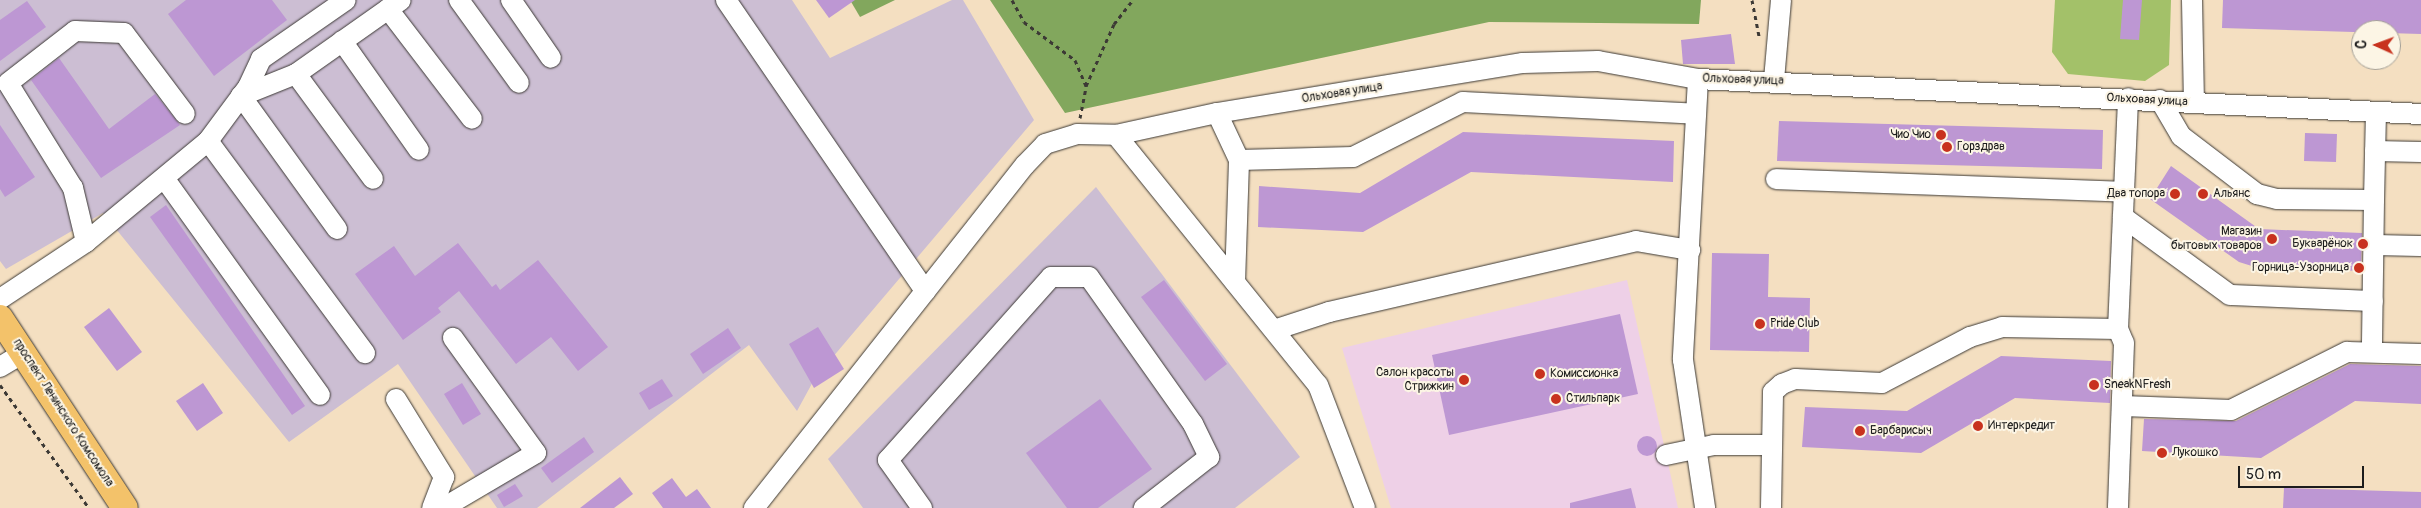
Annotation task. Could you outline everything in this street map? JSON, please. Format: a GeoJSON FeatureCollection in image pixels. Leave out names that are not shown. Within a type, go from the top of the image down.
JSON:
{"type":"FeatureCollection","features":[{"type":"Feature","properties":{"kind":"main road","name":"проспект Ленинского Комсомола"},"geometry":{"type":"LineString","coordinates":[[0,318],[126,508]]}},
{"type":"Feature","properties":{"kind":"street"},"geometry":{"type":"LineString","coordinates":[[0,299],[86,242],[208,141],[241,96],[261,59],[346,0]]}},
{"type":"Feature","properties":{"kind":"street"},"geometry":{"type":"LineString","coordinates":[[459,0],[519,83]]}},
{"type":"Feature","properties":{"kind":"street"},"geometry":{"type":"LineString","coordinates":[[511,0],[551,58]]}},
{"type":"Feature","properties":{"kind":"street"},"geometry":{"type":"LineString","coordinates":[[726,0],[925,291]]}},
{"type":"Feature","properties":{"kind":"street"},"geometry":{"type":"LineString","coordinates":[[1774,80],[1781,0]]}},
{"type":"Feature","properties":{"kind":"street"},"geometry":{"type":"LineString","coordinates":[[2192,0],[2194,102]]}},
{"type":"Feature","properties":{"kind":"street"},"geometry":{"type":"LineString","coordinates":[[241,96],[296,74],[395,5],[472,119]]}},
{"type":"Feature","properties":{"kind":"street"},"geometry":{"type":"LineString","coordinates":[[86,242],[73,188],[8,83],[75,31],[124,32],[185,114]]}},
{"type":"Feature","properties":{"kind":"street"},"geometry":{"type":"LineString","coordinates":[[342,41],[419,150]]}},
{"type":"Feature","properties":{"kind":"street","name":"Ольховая улица"},"geometry":{"type":"LineString","coordinates":[[754,508],[1025,165],[1046,144],[1077,134],[1116,135],[1217,113],[1523,63],[1598,61],[1698,79],[1774,80],[2421,114]]}},
{"type":"Feature","properties":{"kind":"street"},"geometry":{"type":"LineString","coordinates":[[296,74],[373,179]]}},
{"type":"Feature","properties":{"kind":"street"},"geometry":{"type":"LineString","coordinates":[[1698,79],[1683,360],[1705,508]]}},
{"type":"Feature","properties":{"kind":"street"},"geometry":{"type":"LineString","coordinates":[[241,96],[337,229]]}},
{"type":"Feature","properties":{"kind":"street"},"geometry":{"type":"LineString","coordinates":[[2118,508],[2124,343],[2118,329],[2128,98]]}},
{"type":"Feature","properties":{"kind":"street"},"geometry":{"type":"LineString","coordinates":[[2160,100],[2181,136],[2257,194],[2278,199],[2374,200]]}},
{"type":"Feature","properties":{"kind":"street"},"geometry":{"type":"LineString","coordinates":[[1239,160],[1353,157],[1462,102],[1696,114]]}},
{"type":"Feature","properties":{"kind":"street"},"geometry":{"type":"LineString","coordinates":[[1217,113],[1239,160],[1235,282]]}},
{"type":"Feature","properties":{"kind":"street"},"geometry":{"type":"LineString","coordinates":[[2372,352],[2376,113]]}},
{"type":"Feature","properties":{"kind":"street"},"geometry":{"type":"LineString","coordinates":[[1116,135],[1318,385],[1365,508]]}},
{"type":"Feature","properties":{"kind":"street"},"geometry":{"type":"LineString","coordinates":[[208,141],[365,353]]}},
{"type":"Feature","properties":{"kind":"street"},"geometry":{"type":"LineString","coordinates":[[2375,151],[2421,152]]}},
{"type":"Feature","properties":{"kind":"street"},"geometry":{"type":"LineString","coordinates":[[164,178],[320,395]]}},
{"type":"Feature","properties":{"kind":"street"},"geometry":{"type":"LineString","coordinates":[[1776,179],[2124,192]]}},
{"type":"Feature","properties":{"kind":"street"},"geometry":{"type":"LineString","coordinates":[[2123,217],[2230,295],[2373,301]]}},
{"type":"Feature","properties":{"kind":"street"},"geometry":{"type":"LineString","coordinates":[[1274,330],[1329,312],[1636,241],[1690,250]]}},
{"type":"Feature","properties":{"kind":"street"},"geometry":{"type":"LineString","coordinates":[[2374,245],[2421,246]]}},
{"type":"Feature","properties":{"kind":"street"},"geometry":{"type":"LineString","coordinates":[[922,508],[888,460],[1051,277],[1070,277],[1089,278],[1193,424],[1209,457],[1144,508]]}},
{"type":"Feature","properties":{"kind":"street"},"geometry":{"type":"LineString","coordinates":[[1771,508],[1773,392],[1795,379],[1882,383],[1970,337],[2002,327],[2118,329]]}},
{"type":"Feature","properties":{"kind":"street"},"geometry":{"type":"LineString","coordinates":[[443,508],[536,453],[453,338]]}},
{"type":"Feature","properties":{"kind":"street"},"geometry":{"type":"LineString","coordinates":[[2123,406],[2231,410],[2347,352],[2421,354]]}},
{"type":"Feature","properties":{"kind":"street"},"geometry":{"type":"LineString","coordinates":[[0,367],[23,353]]}},
{"type":"Feature","properties":{"kind":"street"},"geometry":{"type":"LineString","coordinates":[[396,400],[444,477],[432,508]]}},
{"type":"Feature","properties":{"kind":"street"},"geometry":{"type":"LineString","coordinates":[[1666,456],[1696,448],[1772,445]]}},
{"type":"Feature","properties":{"kind":"path"},"geometry":{"type":"LineString","coordinates":[[1012,0],[1024,22],[1075,60],[1086,86]]}},
{"type":"Feature","properties":{"kind":"path"},"geometry":{"type":"LineString","coordinates":[[1077,134],[1086,86],[1114,24],[1133,0]]}},
{"type":"Feature","properties":{"kind":"path"},"geometry":{"type":"LineString","coordinates":[[0,386],[89,508]]}},
{"type":"Feature","properties":{"kind":"shaded area"},"geometry":{"type":"Polygon","coordinates":[[[0,0],[792,0],[830,58],[952,0],[963,0],[1034,120],[815,378],[797,411],[749,345],[537,508],[497,508],[398,364],[289,442],[103,213],[6,269],[0,261],[0,0]]]}},
{"type":"Feature","properties":{"kind":"shaded area"},"geometry":{"type":"Polygon","coordinates":[[[1096,187],[1300,457],[1235,508],[863,508],[828,459],[1096,187]]]}},
{"type":"Feature","properties":{"kind":"shaded area"},"geometry":{"type":"Polygon","coordinates":[[[1627,280],[1678,508],[1391,508],[1342,348],[1627,280]]]}},
{"type":"Feature","properties":{"kind":"green space"},"geometry":{"type":"Polygon","coordinates":[[[850,0],[895,0],[860,17],[850,0]]]}},
{"type":"Feature","properties":{"kind":"green space"},"geometry":{"type":"Polygon","coordinates":[[[990,0],[1701,0],[1699,24],[1489,22],[1065,113],[990,0]]]}},
{"type":"Feature","properties":{"kind":"green space"},"geometry":{"type":"Polygon","coordinates":[[[2055,0],[2171,0],[2169,65],[2145,81],[2068,74],[2052,52],[2055,0]]]}},
{"type":"Feature","properties":{"kind":"building"},"geometry":{"type":"Polygon","coordinates":[[[186,0],[272,0],[287,20],[214,76],[168,14],[186,0]]]}},
{"type":"Feature","properties":{"kind":"building"},"geometry":{"type":"Polygon","coordinates":[[[816,0],[855,0],[829,18],[816,0]]]}},
{"type":"Feature","properties":{"kind":"building"},"geometry":{"type":"Polygon","coordinates":[[[2123,0],[2142,0],[2139,40],[2120,39],[2123,0]]]}},
{"type":"Feature","properties":{"kind":"building"},"geometry":{"type":"Polygon","coordinates":[[[2223,0],[2421,0],[2421,34],[2401,33],[2401,20],[2351,20],[2351,32],[2222,28],[2223,0]]]}},
{"type":"Feature","properties":{"kind":"building"},"geometry":{"type":"Polygon","coordinates":[[[27,1],[46,27],[0,61],[0,20],[27,1]]]}},
{"type":"Feature","properties":{"kind":"building"},"geometry":{"type":"Polygon","coordinates":[[[1731,34],[1735,64],[1683,64],[1681,40],[1731,34]]]}},
{"type":"Feature","properties":{"kind":"building"},"geometry":{"type":"Polygon","coordinates":[[[59,58],[109,129],[155,94],[180,125],[101,178],[31,80],[59,58]]]}},
{"type":"Feature","properties":{"kind":"building"},"geometry":{"type":"Polygon","coordinates":[[[1779,121],[2103,130],[2102,169],[1777,161],[1779,121]]]}},
{"type":"Feature","properties":{"kind":"building"},"geometry":{"type":"Polygon","coordinates":[[[0,125],[35,177],[5,197],[0,189],[0,125]]]}},
{"type":"Feature","properties":{"kind":"building"},"geometry":{"type":"Polygon","coordinates":[[[1463,132],[1674,141],[1673,182],[1471,172],[1363,232],[1258,227],[1259,186],[1360,193],[1463,132]]]}},
{"type":"Feature","properties":{"kind":"building"},"geometry":{"type":"Polygon","coordinates":[[[2305,133],[2337,134],[2336,162],[2304,161],[2305,133]]]}},
{"type":"Feature","properties":{"kind":"building"},"geometry":{"type":"Polygon","coordinates":[[[2171,166],[2259,229],[2362,233],[2361,271],[2255,267],[2239,262],[2150,199],[2171,166]]]}},
{"type":"Feature","properties":{"kind":"building"},"geometry":{"type":"Polygon","coordinates":[[[166,205],[305,406],[292,415],[150,217],[166,205]]]}},
{"type":"Feature","properties":{"kind":"building"},"geometry":{"type":"Polygon","coordinates":[[[458,243],[492,287],[496,284],[500,290],[538,260],[608,347],[578,371],[551,337],[516,364],[459,291],[438,308],[441,312],[403,340],[355,274],[394,246],[415,276],[458,243]]]}},
{"type":"Feature","properties":{"kind":"building","name":"Pride Club"},"geometry":{"type":"Polygon","coordinates":[[[1712,253],[1769,254],[1768,297],[1810,298],[1809,352],[1710,350],[1712,253]]]}},
{"type":"Feature","properties":{"kind":"building"},"geometry":{"type":"Polygon","coordinates":[[[1164,280],[1227,364],[1205,381],[1141,297],[1164,280]]]}},
{"type":"Feature","properties":{"kind":"building"},"geometry":{"type":"Polygon","coordinates":[[[109,308],[142,352],[117,371],[84,327],[109,308]]]}},
{"type":"Feature","properties":{"kind":"building"},"geometry":{"type":"Polygon","coordinates":[[[1620,314],[1638,394],[1449,435],[1432,355],[1620,314]]]}},
{"type":"Feature","properties":{"kind":"building"},"geometry":{"type":"Polygon","coordinates":[[[818,327],[844,369],[814,388],[789,344],[818,327]]]}},
{"type":"Feature","properties":{"kind":"building"},"geometry":{"type":"Polygon","coordinates":[[[728,328],[741,348],[703,374],[690,354],[728,328]]]}},
{"type":"Feature","properties":{"kind":"building"},"geometry":{"type":"Polygon","coordinates":[[[2001,356],[2111,361],[2110,403],[2015,398],[1921,453],[1802,447],[1805,407],[1907,411],[2001,356]]]}},
{"type":"Feature","properties":{"kind":"building"},"geometry":{"type":"Polygon","coordinates":[[[2350,364],[2421,366],[2421,404],[2355,401],[2261,458],[2142,451],[2144,419],[2236,421],[2350,364]]]}},
{"type":"Feature","properties":{"kind":"building"},"geometry":{"type":"Polygon","coordinates":[[[662,379],[673,396],[649,410],[639,393],[662,379]]]}},
{"type":"Feature","properties":{"kind":"building"},"geometry":{"type":"Polygon","coordinates":[[[203,383],[223,413],[197,431],[176,401],[203,383]]]}},
{"type":"Feature","properties":{"kind":"building"},"geometry":{"type":"Polygon","coordinates":[[[462,383],[481,414],[463,425],[444,394],[462,383]]]}},
{"type":"Feature","properties":{"kind":"building"},"geometry":{"type":"Polygon","coordinates":[[[1100,399],[1152,469],[1098,508],[1067,508],[1026,453],[1100,399]]]}},
{"type":"Feature","properties":{"kind":"building"},"geometry":{"type":"Polygon","coordinates":[[[1643,436],[1651,436],[1657,442],[1657,450],[1651,456],[1643,456],[1637,450],[1637,442],[1643,436]]]}},
{"type":"Feature","properties":{"kind":"building"},"geometry":{"type":"Polygon","coordinates":[[[584,437],[594,452],[552,483],[541,468],[584,437]]]}},
{"type":"Feature","properties":{"kind":"building"},"geometry":{"type":"Polygon","coordinates":[[[620,477],[633,494],[614,508],[580,508],[620,477]]]}},
{"type":"Feature","properties":{"kind":"building"},"geometry":{"type":"Polygon","coordinates":[[[672,478],[686,497],[697,489],[711,508],[663,508],[652,493],[672,478]]]}},
{"type":"Feature","properties":{"kind":"building"},"geometry":{"type":"Polygon","coordinates":[[[515,484],[523,496],[504,507],[497,495],[515,484]]]}},
{"type":"Feature","properties":{"kind":"building"},"geometry":{"type":"Polygon","coordinates":[[[1631,488],[1636,508],[1570,508],[1570,503],[1631,488]]]}},
{"type":"Feature","properties":{"kind":"building"},"geometry":{"type":"Polygon","coordinates":[[[2284,488],[2421,492],[2421,508],[2283,508],[2284,488]]]}},
{"type":"Feature","properties":{"kind":"place","name":"Чио Чио"},"geometry":{"type":"Point","coordinates":[1941,135]}},
{"type":"Feature","properties":{"kind":"place","name":"Горздрав"},"geometry":{"type":"Point","coordinates":[1947,147]}},
{"type":"Feature","properties":{"kind":"place","name":"Два топора"},"geometry":{"type":"Point","coordinates":[2175,194]}},
{"type":"Feature","properties":{"kind":"place","name":"Альянс"},"geometry":{"type":"Point","coordinates":[2203,194]}},
{"type":"Feature","properties":{"kind":"place","name":"Магазин бытовых товаров"},"geometry":{"type":"Point","coordinates":[2272,239]}},
{"type":"Feature","properties":{"kind":"place","name":"Букварёнок"},"geometry":{"type":"Point","coordinates":[2363,244]}},
{"type":"Feature","properties":{"kind":"place","name":"Горница-Узорница"},"geometry":{"type":"Point","coordinates":[2359,268]}},
{"type":"Feature","properties":{"kind":"place","name":"Pride Club"},"geometry":{"type":"Point","coordinates":[1760,324]}},
{"type":"Feature","properties":{"kind":"place","name":"Комиссионка"},"geometry":{"type":"Point","coordinates":[1540,374]}},
{"type":"Feature","properties":{"kind":"place","name":"Салон красоты Стрижкин"},"geometry":{"type":"Point","coordinates":[1464,380]}},
{"type":"Feature","properties":{"kind":"place","name":"SneakNFresh"},"geometry":{"type":"Point","coordinates":[2094,385]}},
{"type":"Feature","properties":{"kind":"place","name":"Стильпарк"},"geometry":{"type":"Point","coordinates":[1556,399]}},
{"type":"Feature","properties":{"kind":"place","name":"Интеркредит"},"geometry":{"type":"Point","coordinates":[1978,426]}},
{"type":"Feature","properties":{"kind":"place","name":"Барбарисыч"},"geometry":{"type":"Point","coordinates":[1860,431]}},
{"type":"Feature","properties":{"kind":"place","name":"Лукошко"},"geometry":{"type":"Point","coordinates":[2162,453]}}]}
